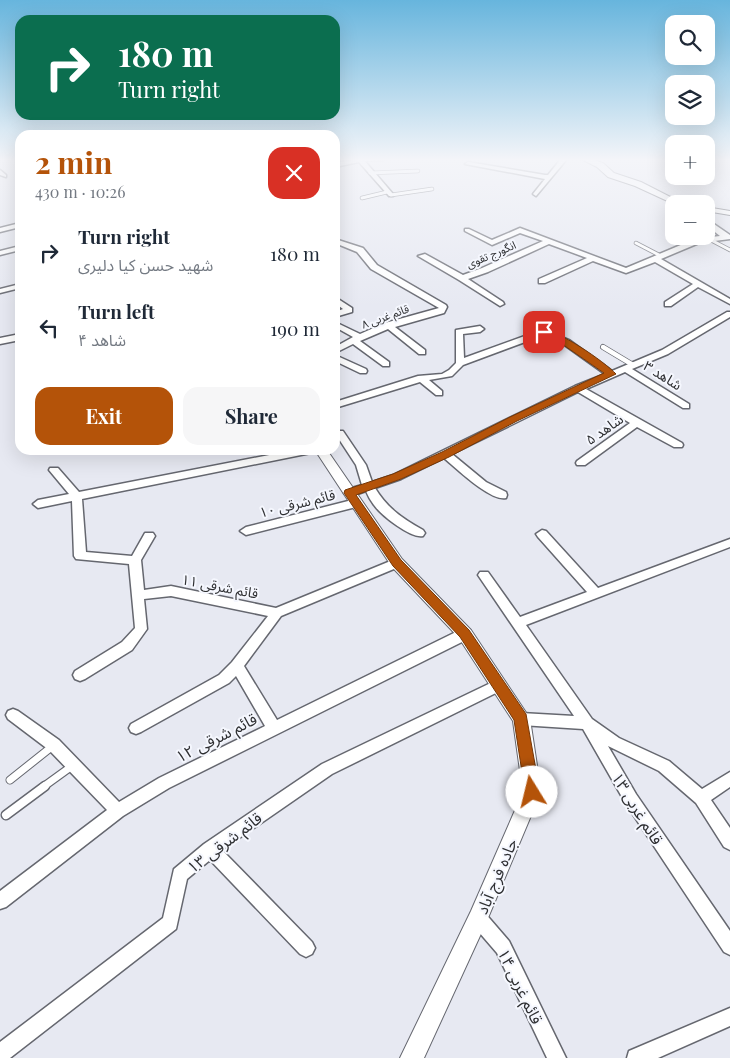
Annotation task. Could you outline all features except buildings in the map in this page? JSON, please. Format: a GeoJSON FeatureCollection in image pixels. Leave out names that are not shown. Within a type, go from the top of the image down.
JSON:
{"type":"FeatureCollection","features":[{"type":"Feature","properties":{"kind":"street"},"geometry":{"type":"LineString","coordinates":[[715,210],[730,212]]}},
{"type":"Feature","properties":{"kind":"street"},"geometry":{"type":"LineString","coordinates":[[0,225],[12,228]]}},
{"type":"Feature","properties":{"kind":"street"},"geometry":{"type":"LineString","coordinates":[[0,230],[15,227]]}},
{"type":"Feature","properties":{"kind":"street"},"geometry":{"type":"LineString","coordinates":[[715,228],[728,237]]}},
{"type":"Feature","properties":{"kind":"street"},"geometry":{"type":"LineString","coordinates":[[467,230],[492,243],[520,230],[626,271],[689,245]]}},
{"type":"Feature","properties":{"kind":"street"},"geometry":{"type":"LineString","coordinates":[[715,238],[728,237]]}},
{"type":"Feature","properties":{"kind":"street","name":"انگورج تقوی"},"geometry":{"type":"LineString","coordinates":[[462,278],[485,270],[549,241]]}},
{"type":"Feature","properties":{"kind":"street","name":"قائم غربی ۸"},"geometry":{"type":"LineString","coordinates":[[340,243],[360,250],[374,267],[443,307],[441,310],[388,325],[340,347]]}},
{"type":"Feature","properties":{"kind":"street"},"geometry":{"type":"LineString","coordinates":[[0,252],[15,249]]}},
{"type":"Feature","properties":{"kind":"street"},"geometry":{"type":"LineString","coordinates":[[422,256],[462,278]]}},
{"type":"Feature","properties":{"kind":"street"},"geometry":{"type":"LineString","coordinates":[[542,281],[593,258]]}},
{"type":"Feature","properties":{"kind":"street"},"geometry":{"type":"LineString","coordinates":[[658,258],[730,302]]}},
{"type":"Feature","properties":{"kind":"street","name":"انگورج تقوی"},"geometry":{"type":"LineString","coordinates":[[462,278],[500,304]]}},
{"type":"Feature","properties":{"kind":"street"},"geometry":{"type":"LineString","coordinates":[[668,304],[698,284]]}},
{"type":"Feature","properties":{"kind":"street"},"geometry":{"type":"LineString","coordinates":[[0,291],[15,287]]}},
{"type":"Feature","properties":{"kind":"street"},"geometry":{"type":"LineString","coordinates":[[340,303],[349,310],[340,313]]}},
{"type":"Feature","properties":{"kind":"street","name":"قائم شرقی ۱۰"},"geometry":{"type":"LineString","coordinates":[[246,531],[353,498],[368,486],[397,477],[578,388],[665,352],[730,314]]}},
{"type":"Feature","properties":{"kind":"street"},"geometry":{"type":"LineString","coordinates":[[388,325],[422,352]]}},
{"type":"Feature","properties":{"kind":"street"},"geometry":{"type":"LineString","coordinates":[[340,328],[386,364]]}},
{"type":"Feature","properties":{"kind":"street"},"geometry":{"type":"LineString","coordinates":[[460,363],[459,332],[480,329]]}},
{"type":"Feature","properties":{"kind":"street"},"geometry":{"type":"LineString","coordinates":[[340,404],[422,378],[435,379],[452,373],[460,363],[544,332],[566,342],[611,374]]}},
{"type":"Feature","properties":{"kind":"street"},"geometry":{"type":"LineString","coordinates":[[0,342],[15,338]]}},
{"type":"Feature","properties":{"kind":"street"},"geometry":{"type":"LineString","coordinates":[[340,360],[363,371]]}},
{"type":"Feature","properties":{"kind":"street","name":"شاهد ۳"},"geometry":{"type":"LineString","coordinates":[[629,366],[686,406]]}},
{"type":"Feature","properties":{"kind":"street"},"geometry":{"type":"LineString","coordinates":[[422,378],[439,393]]}},
{"type":"Feature","properties":{"kind":"street","name":"شاهد ۵"},"geometry":{"type":"LineString","coordinates":[[578,388],[637,423],[581,463]]}},
{"type":"Feature","properties":{"kind":"street"},"geometry":{"type":"LineString","coordinates":[[637,423],[678,445]]}},
{"type":"Feature","properties":{"kind":"street"},"geometry":{"type":"LineString","coordinates":[[340,434],[361,465],[368,486],[378,503],[395,519],[419,533]]}},
{"type":"Feature","properties":{"kind":"street"},"geometry":{"type":"LineString","coordinates":[[445,454],[482,484],[502,494]]}},
{"type":"Feature","properties":{"kind":"street"},"geometry":{"type":"LineString","coordinates":[[38,504],[286,455]]}},
{"type":"Feature","properties":{"kind":"street","name":"جاده فرج آباد"},"geometry":{"type":"LineString","coordinates":[[324,455],[397,563],[465,634],[521,718],[532,792],[478,918],[412,1058]]}},
{"type":"Feature","properties":{"kind":"street"},"geometry":{"type":"LineString","coordinates":[[54,470],[77,497],[80,556],[135,560]]}},
{"type":"Feature","properties":{"kind":"street"},"geometry":{"type":"LineString","coordinates":[[542,534],[595,593]]}},
{"type":"Feature","properties":{"kind":"street"},"geometry":{"type":"LineString","coordinates":[[80,675],[127,646],[141,629],[135,560],[149,536]]}},
{"type":"Feature","properties":{"kind":"street"},"geometry":{"type":"LineString","coordinates":[[517,623],[730,543]]}},
{"type":"Feature","properties":{"kind":"street"},"geometry":{"type":"LineString","coordinates":[[136,728],[224,680],[237,666],[277,612],[397,563]]}},
{"type":"Feature","properties":{"kind":"street"},"geometry":{"type":"LineString","coordinates":[[484,575],[587,723],[614,742],[664,766],[701,798],[730,842]]}},
{"type":"Feature","properties":{"kind":"street","name":"قائم شرقی ۱۱"},"geometry":{"type":"LineString","coordinates":[[138,595],[171,592],[277,612]]}},
{"type":"Feature","properties":{"kind":"street","name":"قائم شرقی ۱۲"},"geometry":{"type":"LineString","coordinates":[[0,901],[118,812],[164,783],[465,634]]}},
{"type":"Feature","properties":{"kind":"street"},"geometry":{"type":"LineString","coordinates":[[237,666],[274,728]]}},
{"type":"Feature","properties":{"kind":"street","name":"قائم شرقی ۱۳"},"geometry":{"type":"LineString","coordinates":[[0,1054],[170,923],[180,875],[210,849],[327,769],[499,685]]}},
{"type":"Feature","properties":{"kind":"street"},"geometry":{"type":"LineString","coordinates":[[13,716],[54,746],[74,764],[118,812]]}},
{"type":"Feature","properties":{"kind":"street"},"geometry":{"type":"LineString","coordinates":[[521,718],[587,723]]}},
{"type":"Feature","properties":{"kind":"street","name":"قائم غربی ۱۳"},"geometry":{"type":"LineString","coordinates":[[587,723],[631,800],[730,946]]}},
{"type":"Feature","properties":{"kind":"street"},"geometry":{"type":"LineString","coordinates":[[701,798],[730,779]]}},
{"type":"Feature","properties":{"kind":"street"},"geometry":{"type":"LineString","coordinates":[[210,849],[306,948]]}},
{"type":"Feature","properties":{"kind":"street","name":"قائم غربی ۱۴"},"geometry":{"type":"LineString","coordinates":[[478,918],[503,947],[557,1058]]}},
{"type":"Feature","properties":{"kind":"street"},"geometry":{"type":"LineString","coordinates":[[636,1058],[730,1017]]}},
{"type":"Feature","properties":{"kind":"lane"},"geometry":{"type":"LineString","coordinates":[[715,242],[730,250]]}},
{"type":"Feature","properties":{"kind":"lane"},"geometry":{"type":"LineString","coordinates":[[636,243],[658,258]]}},
{"type":"Feature","properties":{"kind":"lane"},"geometry":{"type":"LineString","coordinates":[[602,347],[629,366]]}},
{"type":"Feature","properties":{"kind":"lane"},"geometry":{"type":"LineString","coordinates":[[10,780],[54,746]]}},
{"type":"Feature","properties":{"kind":"lane"},"geometry":{"type":"LineString","coordinates":[[6,815],[74,764]]}},
{"type":"Feature","properties":{"kind":"route"},"geometry":{"type":"LineString","coordinates":[[532,792],[521,718],[465,634],[397,563],[349,493],[397,477],[513,419],[611,374],[566,342],[544,332]]}}]}
